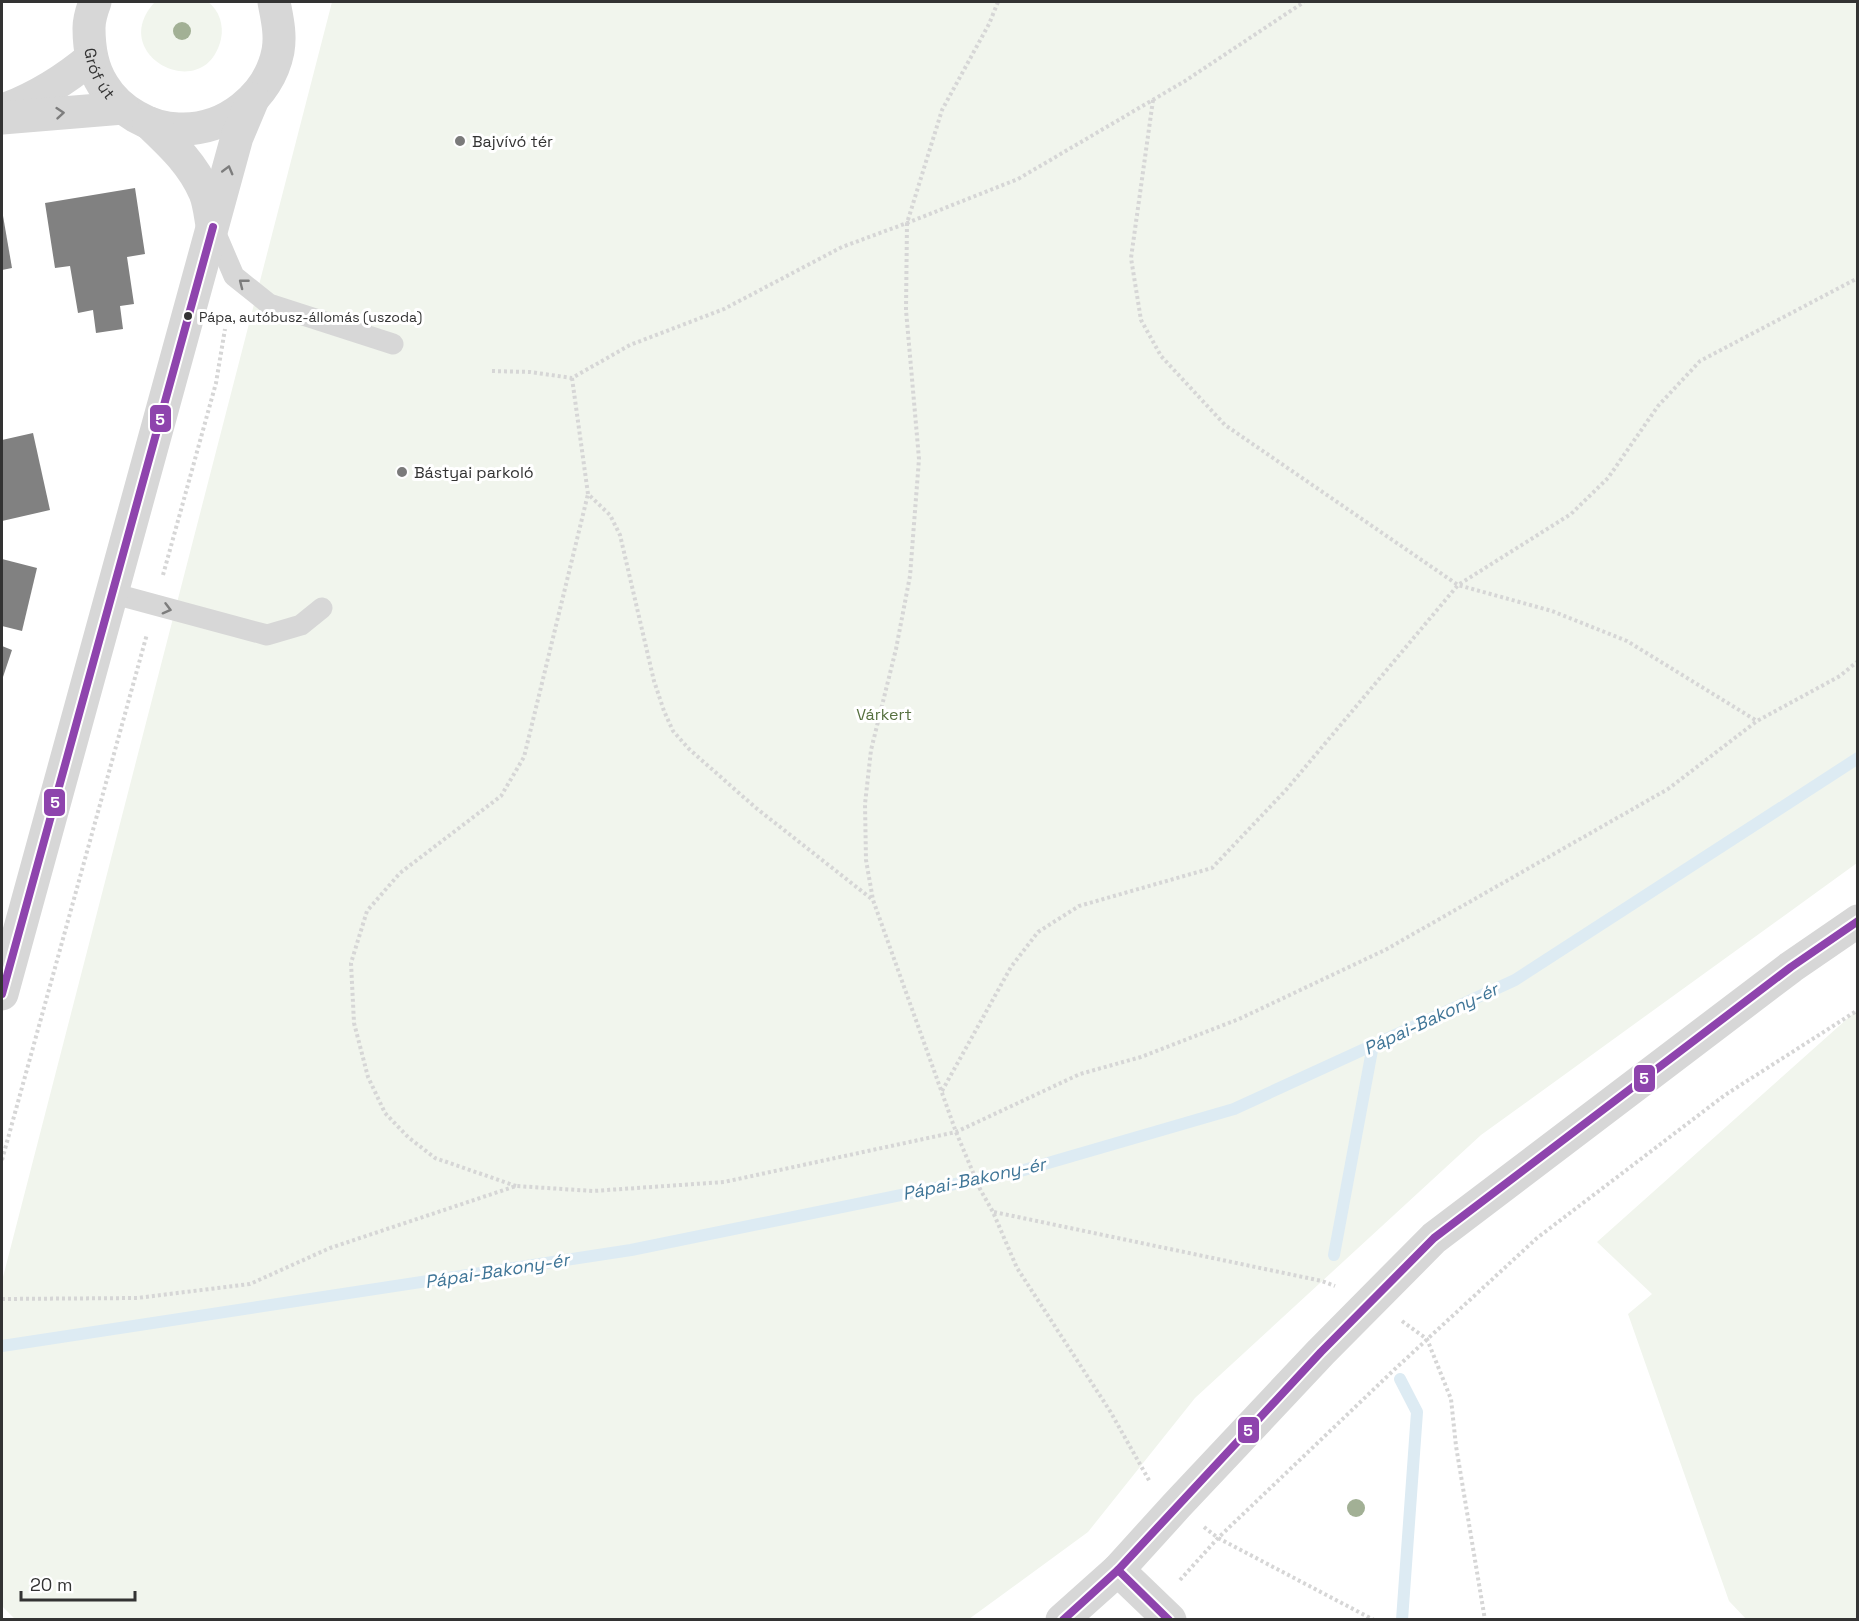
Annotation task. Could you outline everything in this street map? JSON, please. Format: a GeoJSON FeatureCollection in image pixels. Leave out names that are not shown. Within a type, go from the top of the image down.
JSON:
{"type":"FeatureCollection","features":[{"type":"Feature","properties":{"kind":"street","name":"Gróf út"},"geometry":{"type":"LineString","coordinates":[[94,2],[88,26],[91,58],[103,86],[175,148],[196,173],[206,195],[213,227]]}},
{"type":"Feature","properties":{"kind":"street","name":"Gróf út"},"geometry":{"type":"LineString","coordinates":[[2,994],[10,931],[111,593],[237,137],[253,99],[269,77],[278,52],[279,25],[274,2]]}},
{"type":"Feature","properties":{"kind":"street"},"geometry":{"type":"LineString","coordinates":[[2,111],[28,101],[75,72],[91,58]]}},
{"type":"Feature","properties":{"kind":"street","name":"Gróf út"},"geometry":{"type":"LineString","coordinates":[[136,116],[178,130],[208,126],[233,116],[253,99]]}},
{"type":"Feature","properties":{"kind":"street"},"geometry":{"type":"LineString","coordinates":[[2,118],[136,116]]}},
{"type":"Feature","properties":{"kind":"street"},"geometry":{"type":"LineString","coordinates":[[1062,1620],[1118,1570],[1321,1352],[1434,1238],[1791,968],[1857,921]]}},
{"type":"Feature","properties":{"kind":"street"},"geometry":{"type":"LineString","coordinates":[[1118,1570],[1164,1613]]}},
{"type":"Feature","properties":{"kind":"lane"},"geometry":{"type":"LineString","coordinates":[[213,227],[234,276],[269,304],[393,344]]}},
{"type":"Feature","properties":{"kind":"lane"},"geometry":{"type":"LineString","coordinates":[[111,593],[267,635],[301,625],[322,608]]}},
{"type":"Feature","properties":{"kind":"path"},"geometry":{"type":"LineString","coordinates":[[998,2],[989,24],[942,110],[907,223],[906,310],[919,459],[910,576],[896,649],[871,750],[865,804],[866,860],[873,900],[956,1132],[1017,1268],[1110,1411],[1149,1481],[1218,1538],[1374,1620]]}},
{"type":"Feature","properties":{"kind":"path"},"geometry":{"type":"LineString","coordinates":[[492,371],[530,372],[572,378],[630,345],[724,309],[843,247],[1018,179],[1185,81],[1304,2]]}},
{"type":"Feature","properties":{"kind":"path"},"geometry":{"type":"LineString","coordinates":[[1153,100],[1131,258],[1142,320],[1161,356],[1225,425],[1458,585],[1552,611],[1627,641],[1757,721]]}},
{"type":"Feature","properties":{"kind":"path"},"geometry":{"type":"LineString","coordinates":[[2,1160],[216,383],[234,276]]}},
{"type":"Feature","properties":{"kind":"path"},"geometry":{"type":"LineString","coordinates":[[941,1091],[1011,967],[1038,932],[1079,906],[1212,868],[1286,790],[1458,585],[1571,514],[1608,478],[1658,406],[1700,361],[1857,278]]}},
{"type":"Feature","properties":{"kind":"path"},"geometry":{"type":"LineString","coordinates":[[572,378],[588,494],[524,757],[501,796],[400,873],[367,911],[351,963],[354,1023],[368,1077],[385,1113],[408,1137],[435,1158],[516,1186],[593,1191],[724,1182],[956,1132],[1080,1074],[1141,1057],[1239,1019],[1385,950],[1668,789],[1757,721],[1840,676],[1857,661]]}},
{"type":"Feature","properties":{"kind":"path"},"geometry":{"type":"LineString","coordinates":[[588,494],[610,515],[620,536],[654,681],[673,731],[689,749],[756,808],[873,900]]}},
{"type":"Feature","properties":{"kind":"path"},"geometry":{"type":"LineString","coordinates":[[1164,1613],[1218,1538],[1396,1368],[1537,1238],[1725,1095],[1857,1010]]}},
{"type":"Feature","properties":{"kind":"path"},"geometry":{"type":"LineString","coordinates":[[2,1299],[137,1299],[250,1284],[330,1248],[516,1186]]}},
{"type":"Feature","properties":{"kind":"green space"},"geometry":{"type":"Polygon","coordinates":[[[155,2],[208,2],[212,5],[220,18],[222,34],[212,59],[197,69],[180,71],[163,66],[150,55],[142,40],[143,22],[155,2]]]}},
{"type":"Feature","properties":{"kind":"green space","name":"Várkert"},"geometry":{"type":"Polygon","coordinates":[[[332,2],[1857,2],[1857,863],[1481,1135],[1195,1398],[1088,1532],[969,1619],[16,1620],[2,1606],[2,1281],[332,2]]]}},
{"type":"Feature","properties":{"kind":"green space"},"geometry":{"type":"Polygon","coordinates":[[[1857,1010],[1857,1619],[1746,1619],[1729,1601],[1628,1314],[1652,1294],[1597,1242],[1857,1010]]]}},
{"type":"Feature","properties":{"kind":"building"},"geometry":{"type":"Polygon","coordinates":[[[135,188],[145,254],[127,257],[134,304],[120,306],[123,329],[96,333],[93,310],[78,313],[70,266],[55,268],[45,203],[135,188]]]}},
{"type":"Feature","properties":{"kind":"building"},"geometry":{"type":"Polygon","coordinates":[[[2,210],[12,268],[2,270],[2,210]]]}},
{"type":"Feature","properties":{"kind":"building"},"geometry":{"type":"Polygon","coordinates":[[[33,433],[50,510],[2,521],[2,440],[33,433]]]}},
{"type":"Feature","properties":{"kind":"building"},"geometry":{"type":"Polygon","coordinates":[[[2,559],[37,568],[22,631],[2,626],[2,559]]]}},
{"type":"Feature","properties":{"kind":"building"},"geometry":{"type":"Polygon","coordinates":[[[2,646],[12,650],[2,680],[2,646]]]}},
{"type":"Feature","properties":{"kind":"waterway","name":"Pápai-Bakony-ér"},"geometry":{"type":"LineString","coordinates":[[2,1346],[631,1250],[1024,1170],[1234,1109],[1515,980],[1858,758]]}},
{"type":"Feature","properties":{"kind":"waterway"},"geometry":{"type":"LineString","coordinates":[[1334,1255],[1373,1045]]}},
{"type":"Feature","properties":{"kind":"waterway"},"geometry":{"type":"LineString","coordinates":[[1400,1379],[1417,1412],[1402,1620]]}},
{"type":"Feature","properties":{"kind":"transit line","name":"5"},"geometry":{"type":"LineString","coordinates":[[2,994],[213,227]]}},
{"type":"Feature","properties":{"kind":"transit line","name":"5"},"geometry":{"type":"LineString","coordinates":[[1063,1620],[1118,1570],[1321,1352],[1434,1238],[1791,967],[1858,921]]}},
{"type":"Feature","properties":{"kind":"transit line","name":"5"},"geometry":{"type":"LineString","coordinates":[[1118,1570],[1169,1620]]}},
{"type":"Feature","properties":{"kind":"place","name":"Bajvívó tér"},"geometry":{"type":"Point","coordinates":[460,141]}},
{"type":"Feature","properties":{"kind":"place","name":"Pápa, autóbusz-állomás (uszoda)"},"geometry":{"type":"Point","coordinates":[188,316]}},
{"type":"Feature","properties":{"kind":"place","name":"Bástyai parkoló"},"geometry":{"type":"Point","coordinates":[402,472]}}]}
